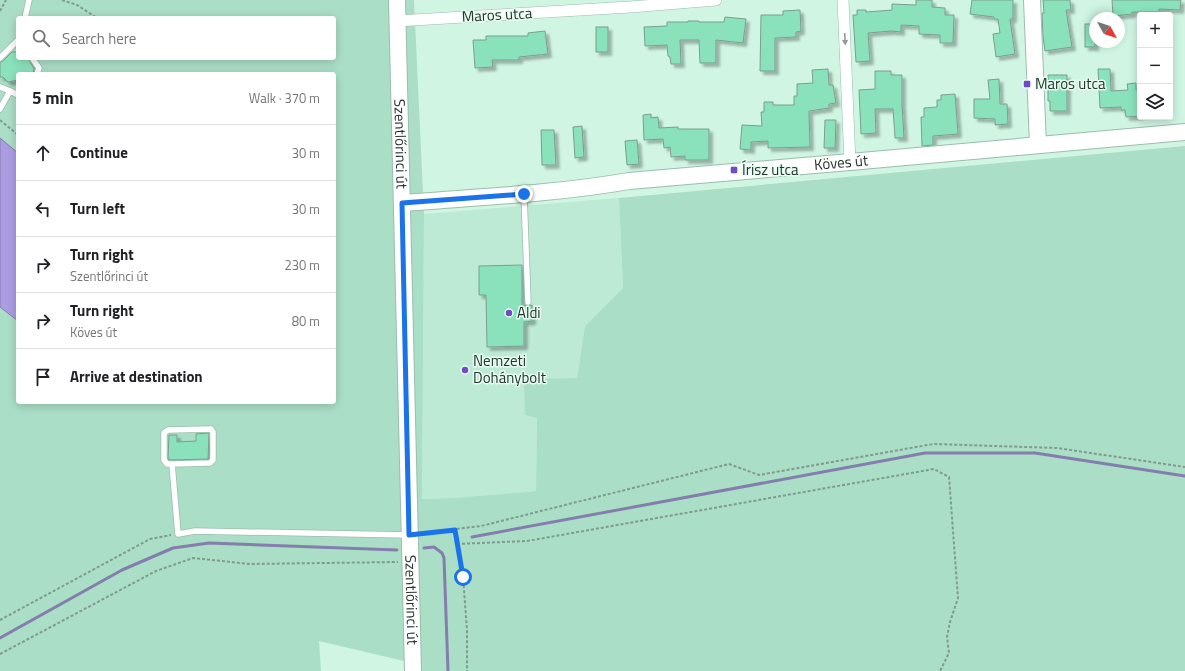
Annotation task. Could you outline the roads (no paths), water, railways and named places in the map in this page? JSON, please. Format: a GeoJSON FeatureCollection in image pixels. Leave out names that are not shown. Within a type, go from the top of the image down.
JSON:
{"type":"FeatureCollection","features":[{"type":"Feature","properties":{"kind":"street","name":"Szentlőrinci út"},"geometry":{"type":"LineString","coordinates":[[397,0],[413,671]]}},
{"type":"Feature","properties":{"kind":"street","name":"Maros utca"},"geometry":{"type":"LineString","coordinates":[[397,21],[630,7],[716,0]]}},
{"type":"Feature","properties":{"kind":"street"},"geometry":{"type":"LineString","coordinates":[[843,0],[850,162]]}},
{"type":"Feature","properties":{"kind":"street"},"geometry":{"type":"LineString","coordinates":[[1032,0],[1038,145]]}},
{"type":"Feature","properties":{"kind":"street","name":"Köves út"},"geometry":{"type":"LineString","coordinates":[[402,203],[524,194],[629,181],[1185,132]]}},
{"type":"Feature","properties":{"kind":"lane"},"geometry":{"type":"LineString","coordinates":[[25,16],[29,0]]}},
{"type":"Feature","properties":{"kind":"lane"},"geometry":{"type":"LineString","coordinates":[[0,58],[16,42]]}},
{"type":"Feature","properties":{"kind":"lane"},"geometry":{"type":"LineString","coordinates":[[33,60],[39,68],[38,72]]}},
{"type":"Feature","properties":{"kind":"lane"},"geometry":{"type":"LineString","coordinates":[[0,87],[16,94]]}},
{"type":"Feature","properties":{"kind":"lane"},"geometry":{"type":"LineString","coordinates":[[0,109],[10,91]]}},
{"type":"Feature","properties":{"kind":"lane"},"geometry":{"type":"LineString","coordinates":[[524,194],[528,302]]}},
{"type":"Feature","properties":{"kind":"lane"},"geometry":{"type":"LineString","coordinates":[[211,429],[213,432],[213,460],[210,463],[172,464],[167,464],[164,460],[164,433],[168,430],[211,429]]}},
{"type":"Feature","properties":{"kind":"lane"},"geometry":{"type":"LineString","coordinates":[[172,464],[178,534],[195,531],[409,535]]}},
{"type":"Feature","properties":{"kind":"waterway"},"geometry":{"type":"LineString","coordinates":[[472,537],[925,453],[1035,453],[1185,476]]}},
{"type":"Feature","properties":{"kind":"waterway"},"geometry":{"type":"LineString","coordinates":[[0,638],[122,570],[173,548],[209,543],[397,550]]}},
{"type":"Feature","properties":{"kind":"waterway"},"geometry":{"type":"LineString","coordinates":[[424,548],[434,547],[442,553],[444,558],[448,671]]}},
{"type":"Feature","properties":{"kind":"place","name":"Maros utca"},"geometry":{"type":"Point","coordinates":[1027,84]}},
{"type":"Feature","properties":{"kind":"place","name":"Írisz utca"},"geometry":{"type":"Point","coordinates":[734,170]}},
{"type":"Feature","properties":{"kind":"place","name":"Aldi"},"geometry":{"type":"Point","coordinates":[509,313]}},
{"type":"Feature","properties":{"kind":"place","name":"Nemzeti Dohánybolt"},"geometry":{"type":"Point","coordinates":[465,370]}}]}
